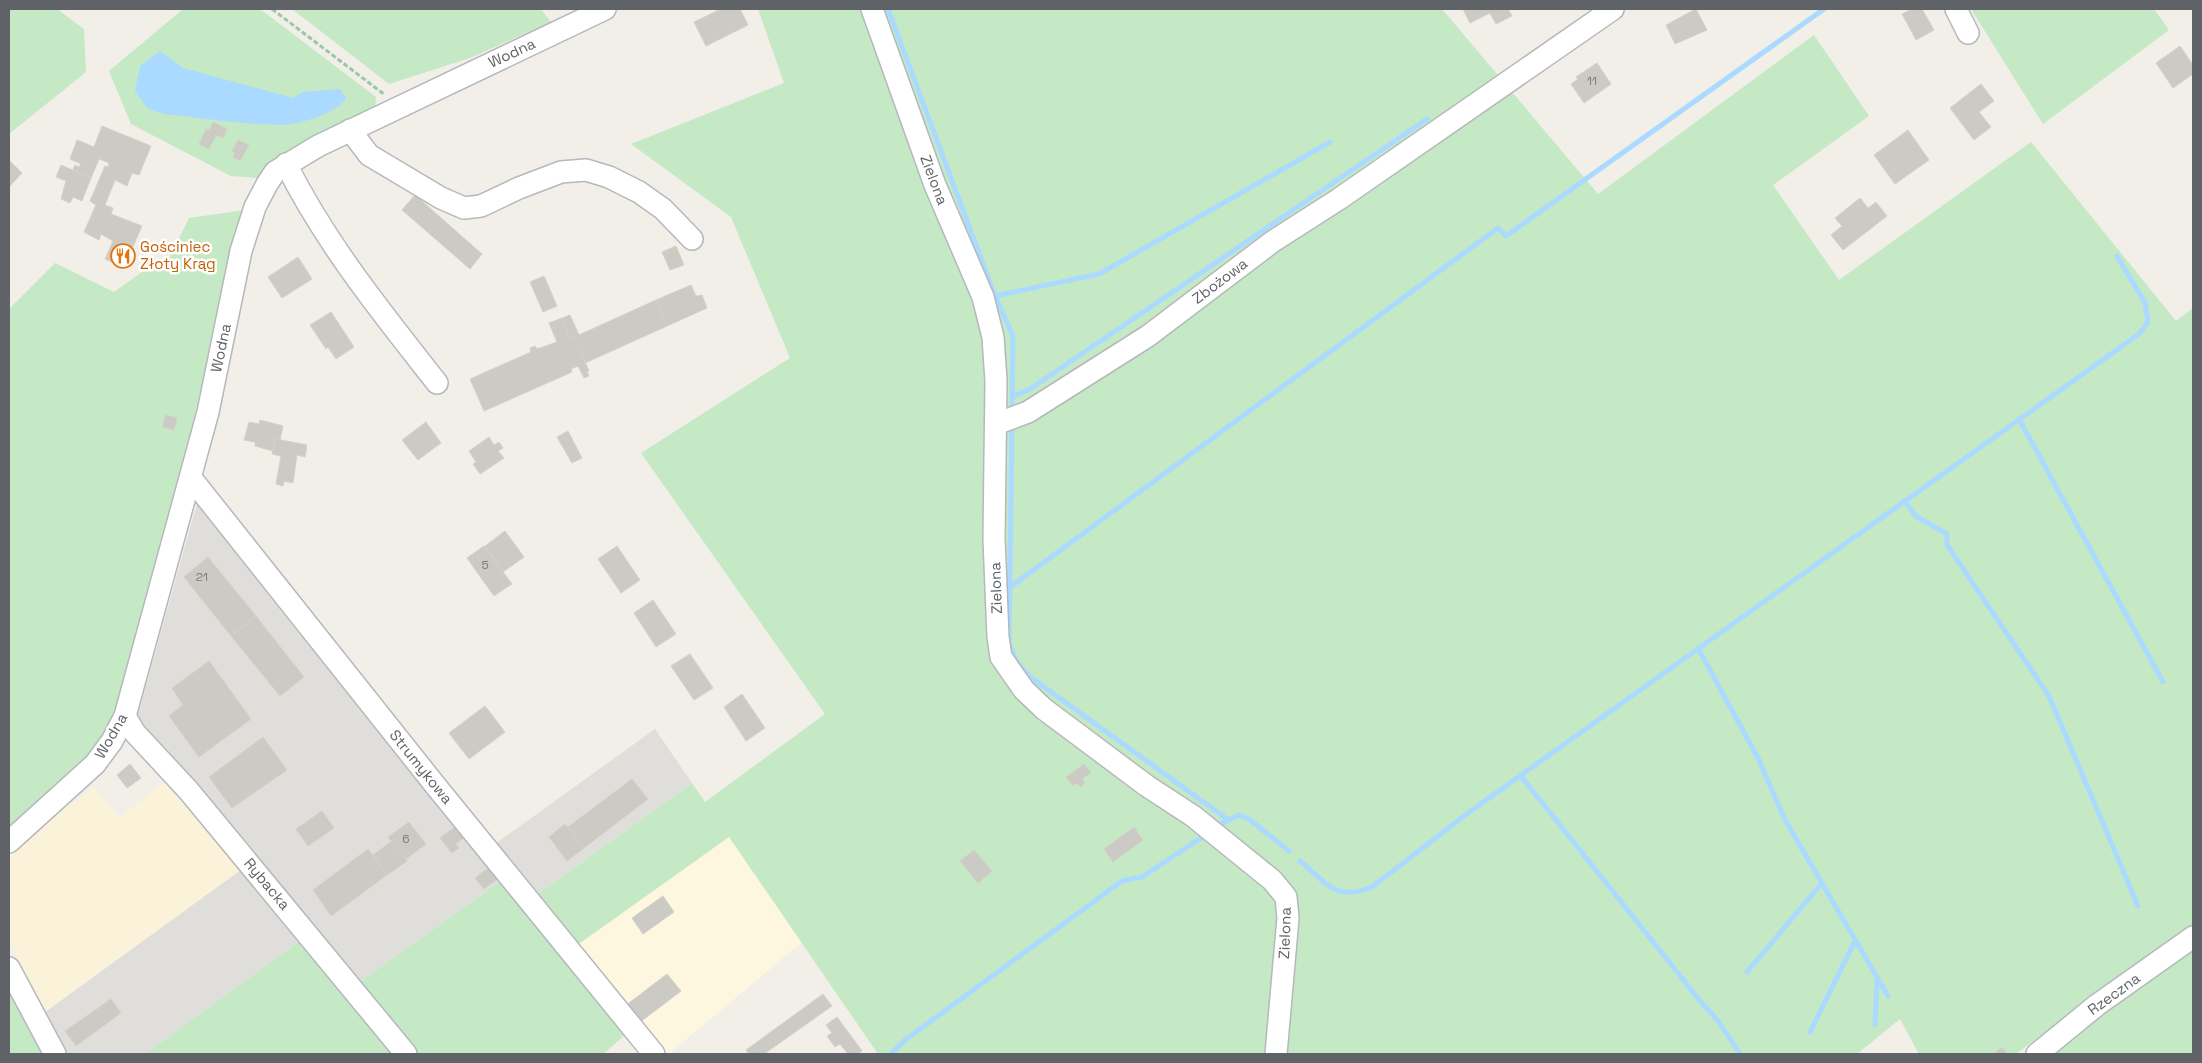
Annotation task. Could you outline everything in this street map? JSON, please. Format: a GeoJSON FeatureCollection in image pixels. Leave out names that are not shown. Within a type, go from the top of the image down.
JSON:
{"type":"FeatureCollection","features":[{"type":"Feature","properties":{"kind":"street","name":"Wodna"},"geometry":{"type":"LineString","coordinates":[[9,842],[95,764],[112,741],[125,716],[208,412],[241,251],[255,207],[266,184],[286,164],[350,130],[606,9]]}},
{"type":"Feature","properties":{"kind":"street","name":"Zielona"},"geometry":{"type":"LineString","coordinates":[[872,9],[935,184],[983,297],[993,336],[996,381],[994,539],[1000,657],[1024,690],[1044,710],[1147,786],[1193,816],[1272,880],[1286,897],[1288,918],[1276,1054]]}},
{"type":"Feature","properties":{"kind":"street","name":"Zbożowa"},"geometry":{"type":"LineString","coordinates":[[996,424],[1028,412],[1148,336],[1272,242],[1613,9]]}},
{"type":"Feature","properties":{"kind":"street"},"geometry":{"type":"LineString","coordinates":[[1956,9],[1968,33]]}},
{"type":"Feature","properties":{"kind":"street"},"geometry":{"type":"LineString","coordinates":[[350,130],[369,155],[441,198],[464,208],[481,206],[519,188],[561,172],[586,170],[609,177],[639,192],[663,209],[692,239]]}},
{"type":"Feature","properties":{"kind":"street"},"geometry":{"type":"LineString","coordinates":[[286,164],[303,199],[347,266],[437,383]]}},
{"type":"Feature","properties":{"kind":"street","name":"Strumykowa"},"geometry":{"type":"LineString","coordinates":[[190,478],[654,1054]]}},
{"type":"Feature","properties":{"kind":"street","name":"Rybacka"},"geometry":{"type":"LineString","coordinates":[[125,716],[135,733],[188,790],[406,1054]]}},
{"type":"Feature","properties":{"kind":"street","name":"Rzeczna"},"geometry":{"type":"LineString","coordinates":[[2037,1054],[2097,1005],[2193,937]]}},
{"type":"Feature","properties":{"kind":"street"},"geometry":{"type":"LineString","coordinates":[[9,968],[55,1054]]}},
{"type":"Feature","properties":{"kind":"path"},"geometry":{"type":"LineString","coordinates":[[272,9],[400,106]]}},
{"type":"Feature","properties":{"kind":"shaded area"},"geometry":{"type":"Polygon","coordinates":[[[198,500],[505,878],[357,984],[137,718],[198,500]]]}},
{"type":"Feature","properties":{"kind":"shaded area"},"geometry":{"type":"Polygon","coordinates":[[[655,729],[692,783],[529,900],[488,849],[655,729]]]}},
{"type":"Feature","properties":{"kind":"shaded area"},"geometry":{"type":"Polygon","coordinates":[[[729,836],[802,942],[669,1054],[660,1054],[576,946],[729,836]]]}},
{"type":"Feature","properties":{"kind":"shaded area"},"geometry":{"type":"Polygon","coordinates":[[[242,869],[301,940],[145,1054],[66,1054],[45,1012],[242,869]]]}},
{"type":"Feature","properties":{"kind":"green space"},"geometry":{"type":"Polygon","coordinates":[[[9,9],[57,9],[84,29],[86,72],[9,134],[9,9]]]}},
{"type":"Feature","properties":{"kind":"green space"},"geometry":{"type":"Polygon","coordinates":[[[183,9],[260,9],[376,97],[375,111],[260,178],[231,176],[131,124],[109,71],[183,9]]]}},
{"type":"Feature","properties":{"kind":"green space"},"geometry":{"type":"Polygon","coordinates":[[[292,9],[541,9],[551,22],[470,58],[389,84],[292,9]]]}},
{"type":"Feature","properties":{"kind":"green space"},"geometry":{"type":"Polygon","coordinates":[[[758,9],[1442,9],[1598,194],[1814,35],[1869,116],[1773,185],[1839,280],[2031,142],[2176,321],[2193,308],[2193,926],[2085,1002],[2016,1054],[1919,1054],[1900,1019],[1857,1054],[878,1054],[729,837],[576,946],[535,896],[692,783],[705,802],[825,714],[641,453],[790,358],[731,217],[631,144],[784,83],[758,9]]]}},
{"type":"Feature","properties":{"kind":"green space"},"geometry":{"type":"Polygon","coordinates":[[[1971,9],[2154,9],[2169,30],[2043,124],[1971,9]]]}},
{"type":"Feature","properties":{"kind":"green space"},"geometry":{"type":"Polygon","coordinates":[[[245,210],[233,248],[184,461],[119,715],[105,741],[9,835],[9,309],[55,263],[114,292],[149,267],[163,271],[189,218],[245,210]]]}},
{"type":"Feature","properties":{"kind":"green space"},"geometry":{"type":"Polygon","coordinates":[[[505,878],[627,1033],[603,1054],[415,1054],[357,984],[505,878]]]}},
{"type":"Feature","properties":{"kind":"green space"},"geometry":{"type":"Polygon","coordinates":[[[301,940],[395,1054],[145,1054],[301,940]]]}},
{"type":"Feature","properties":{"kind":"green space"},"geometry":{"type":"Polygon","coordinates":[[[2193,947],[2193,1054],[2054,1054],[2101,1015],[2193,947]]]}},
{"type":"Feature","properties":{"kind":"green space"},"geometry":{"type":"Polygon","coordinates":[[[9,980],[48,1054],[9,1054],[9,980]]]}},
{"type":"Feature","properties":{"kind":"sand"},"geometry":{"type":"Polygon","coordinates":[[[164,782],[242,869],[45,1012],[9,942],[9,853],[14,846],[94,786],[119,818],[164,782]]]}},
{"type":"Feature","properties":{"kind":"water"},"geometry":{"type":"Polygon","coordinates":[[[160,51],[183,68],[293,98],[303,92],[340,89],[346,98],[336,108],[328,112],[308,120],[284,125],[239,123],[164,114],[148,109],[135,91],[140,66],[160,51]]]}},
{"type":"Feature","properties":{"kind":"building"},"geometry":{"type":"Polygon","coordinates":[[[721,9],[740,9],[748,25],[706,46],[694,22],[721,9]]]}},
{"type":"Feature","properties":{"kind":"building"},"geometry":{"type":"Polygon","coordinates":[[[1463,9],[1508,9],[1512,16],[1496,24],[1490,13],[1470,23],[1463,9]]]}},
{"type":"Feature","properties":{"kind":"building"},"geometry":{"type":"Polygon","coordinates":[[[1696,9],[1707,30],[1675,44],[1666,25],[1696,9]]]}},
{"type":"Feature","properties":{"kind":"building"},"geometry":{"type":"Polygon","coordinates":[[[1912,9],[1922,9],[1934,30],[1916,40],[1902,14],[1912,9]]]}},
{"type":"Feature","properties":{"kind":"building"},"geometry":{"type":"Polygon","coordinates":[[[2180,46],[2193,65],[2193,74],[2173,88],[2156,63],[2180,46]]]}},
{"type":"Feature","properties":{"kind":"building"},"geometry":{"type":"Polygon","coordinates":[[[1597,63],[1611,84],[1584,103],[1571,84],[1578,79],[1576,77],[1597,63]]]}},
{"type":"Feature","properties":{"kind":"building"},"geometry":{"type":"Polygon","coordinates":[[[1981,84],[1994,101],[1979,112],[1991,127],[1974,140],[1950,108],[1981,84]]]}},
{"type":"Feature","properties":{"kind":"building"},"geometry":{"type":"Polygon","coordinates":[[[213,122],[227,129],[223,138],[216,135],[209,149],[199,144],[206,129],[209,130],[213,122]]]}},
{"type":"Feature","properties":{"kind":"building"},"geometry":{"type":"Polygon","coordinates":[[[102,126],[151,146],[139,175],[132,173],[127,186],[115,180],[105,205],[113,208],[111,214],[142,226],[124,267],[105,259],[113,241],[101,234],[99,240],[84,232],[96,205],[90,201],[105,166],[108,167],[109,163],[99,159],[91,178],[73,170],[75,165],[79,167],[81,164],[70,159],[77,140],[94,147],[102,126]]]}},
{"type":"Feature","properties":{"kind":"building"},"geometry":{"type":"Polygon","coordinates":[[[1908,130],[1929,160],[1895,184],[1874,155],[1908,130]]]}},
{"type":"Feature","properties":{"kind":"building"},"geometry":{"type":"Polygon","coordinates":[[[238,140],[249,145],[240,161],[233,157],[235,153],[232,151],[238,140]]]}},
{"type":"Feature","properties":{"kind":"building"},"geometry":{"type":"Polygon","coordinates":[[[9,160],[22,173],[9,187],[9,160]]]}},
{"type":"Feature","properties":{"kind":"building"},"geometry":{"type":"Polygon","coordinates":[[[61,165],[91,178],[82,201],[73,197],[70,203],[61,199],[66,181],[56,177],[61,165]]]}},
{"type":"Feature","properties":{"kind":"building"},"geometry":{"type":"Polygon","coordinates":[[[415,195],[482,254],[470,269],[402,210],[415,195]]]}},
{"type":"Feature","properties":{"kind":"building"},"geometry":{"type":"Polygon","coordinates":[[[1860,198],[1868,208],[1876,202],[1887,216],[1843,250],[1831,235],[1842,226],[1835,218],[1860,198]]]}},
{"type":"Feature","properties":{"kind":"building"},"geometry":{"type":"Polygon","coordinates":[[[676,246],[684,265],[670,270],[662,252],[676,246]]]}},
{"type":"Feature","properties":{"kind":"building"},"geometry":{"type":"Polygon","coordinates":[[[298,257],[312,279],[282,298],[268,277],[298,257]]]}},
{"type":"Feature","properties":{"kind":"building"},"geometry":{"type":"Polygon","coordinates":[[[544,276],[557,306],[543,312],[530,282],[544,276]]]}},
{"type":"Feature","properties":{"kind":"building"},"geometry":{"type":"Polygon","coordinates":[[[691,285],[696,296],[702,295],[707,308],[667,326],[656,300],[691,285]]]}},
{"type":"Feature","properties":{"kind":"building"},"geometry":{"type":"Polygon","coordinates":[[[656,300],[667,326],[585,363],[574,337],[570,339],[562,318],[570,315],[579,335],[656,300]]]}},
{"type":"Feature","properties":{"kind":"building"},"geometry":{"type":"Polygon","coordinates":[[[331,312],[354,347],[336,359],[328,347],[326,349],[310,325],[331,312]]]}},
{"type":"Feature","properties":{"kind":"building"},"geometry":{"type":"Polygon","coordinates":[[[562,318],[570,339],[574,337],[589,371],[587,371],[589,376],[584,378],[578,366],[571,369],[572,372],[484,411],[470,379],[531,352],[530,348],[535,346],[537,349],[557,342],[549,323],[562,318]]]}},
{"type":"Feature","properties":{"kind":"building"},"geometry":{"type":"Polygon","coordinates":[[[165,415],[177,418],[174,430],[163,427],[165,415]]]}},
{"type":"Feature","properties":{"kind":"building"},"geometry":{"type":"Polygon","coordinates":[[[260,420],[283,426],[280,440],[276,439],[273,451],[255,446],[255,442],[244,440],[249,422],[259,424],[260,420]]]}},
{"type":"Feature","properties":{"kind":"building"},"geometry":{"type":"Polygon","coordinates":[[[426,422],[441,443],[418,460],[402,440],[426,422]]]}},
{"type":"Feature","properties":{"kind":"building"},"geometry":{"type":"Polygon","coordinates":[[[568,431],[582,458],[572,463],[557,437],[568,431]]]}},
{"type":"Feature","properties":{"kind":"building"},"geometry":{"type":"Polygon","coordinates":[[[489,437],[494,445],[499,442],[503,448],[498,451],[504,458],[480,474],[473,464],[476,462],[469,451],[489,437]]]}},
{"type":"Feature","properties":{"kind":"building"},"geometry":{"type":"Polygon","coordinates":[[[276,439],[307,445],[305,457],[297,455],[293,483],[284,481],[283,486],[276,484],[281,456],[272,454],[276,439]]]}},
{"type":"Feature","properties":{"kind":"building"},"geometry":{"type":"Polygon","coordinates":[[[505,531],[524,557],[503,572],[485,546],[505,531]]]}},
{"type":"Feature","properties":{"kind":"building"},"geometry":{"type":"Polygon","coordinates":[[[484,546],[512,584],[494,596],[467,558],[484,546]]]}},
{"type":"Feature","properties":{"kind":"building"},"geometry":{"type":"Polygon","coordinates":[[[617,546],[640,580],[621,593],[598,559],[617,546]]]}},
{"type":"Feature","properties":{"kind":"building"},"geometry":{"type":"Polygon","coordinates":[[[208,557],[256,616],[231,636],[184,577],[208,557]]]}},
{"type":"Feature","properties":{"kind":"building"},"geometry":{"type":"Polygon","coordinates":[[[653,600],[676,634],[656,647],[634,613],[653,600]]]}},
{"type":"Feature","properties":{"kind":"building"},"geometry":{"type":"Polygon","coordinates":[[[256,616],[304,677],[280,696],[231,636],[256,616]]]}},
{"type":"Feature","properties":{"kind":"building"},"geometry":{"type":"Polygon","coordinates":[[[690,654],[713,688],[694,700],[671,666],[690,654]]]}},
{"type":"Feature","properties":{"kind":"building"},"geometry":{"type":"Polygon","coordinates":[[[209,661],[251,719],[199,757],[169,716],[183,705],[172,688],[209,661]]]}},
{"type":"Feature","properties":{"kind":"building"},"geometry":{"type":"Polygon","coordinates":[[[742,694],[765,728],[746,741],[724,707],[742,694]]]}},
{"type":"Feature","properties":{"kind":"building"},"geometry":{"type":"Polygon","coordinates":[[[485,706],[505,732],[469,759],[449,733],[485,706]]]}},
{"type":"Feature","properties":{"kind":"building"},"geometry":{"type":"Polygon","coordinates":[[[263,737],[287,770],[232,808],[209,777],[263,737]]]}},
{"type":"Feature","properties":{"kind":"building"},"geometry":{"type":"Polygon","coordinates":[[[130,764],[141,778],[127,788],[117,775],[130,764]]]}},
{"type":"Feature","properties":{"kind":"building"},"geometry":{"type":"Polygon","coordinates":[[[1084,764],[1091,773],[1082,779],[1085,783],[1080,787],[1077,783],[1073,786],[1066,777],[1084,764]]]}},
{"type":"Feature","properties":{"kind":"building"},"geometry":{"type":"Polygon","coordinates":[[[632,779],[648,799],[584,848],[568,827],[632,779]]]}},
{"type":"Feature","properties":{"kind":"building"},"geometry":{"type":"Polygon","coordinates":[[[322,811],[334,828],[308,846],[296,829],[322,811]]]}},
{"type":"Feature","properties":{"kind":"building"},"geometry":{"type":"Polygon","coordinates":[[[409,822],[426,844],[406,859],[388,837],[409,822]]]}},
{"type":"Feature","properties":{"kind":"building"},"geometry":{"type":"Polygon","coordinates":[[[459,824],[467,835],[456,844],[459,848],[452,853],[440,838],[459,824]]]}},
{"type":"Feature","properties":{"kind":"building"},"geometry":{"type":"Polygon","coordinates":[[[565,824],[584,848],[567,861],[549,837],[565,824]]]}},
{"type":"Feature","properties":{"kind":"building"},"geometry":{"type":"Polygon","coordinates":[[[1134,827],[1143,840],[1113,862],[1104,849],[1134,827]]]}},
{"type":"Feature","properties":{"kind":"building"},"geometry":{"type":"Polygon","coordinates":[[[392,841],[407,861],[387,875],[373,855],[392,841]]]}},
{"type":"Feature","properties":{"kind":"building"},"geometry":{"type":"Polygon","coordinates":[[[368,849],[387,875],[331,916],[313,890],[368,849]]]}},
{"type":"Feature","properties":{"kind":"building"},"geometry":{"type":"Polygon","coordinates":[[[974,850],[992,871],[978,883],[960,861],[974,850]]]}},
{"type":"Feature","properties":{"kind":"building"},"geometry":{"type":"Polygon","coordinates":[[[491,866],[500,877],[484,889],[475,878],[491,866]]]}},
{"type":"Feature","properties":{"kind":"building"},"geometry":{"type":"Polygon","coordinates":[[[663,896],[674,912],[643,934],[632,918],[663,896]]]}},
{"type":"Feature","properties":{"kind":"building"},"geometry":{"type":"Polygon","coordinates":[[[667,974],[681,991],[639,1023],[625,1006],[667,974]]]}},
{"type":"Feature","properties":{"kind":"building"},"geometry":{"type":"Polygon","coordinates":[[[823,994],[832,1006],[764,1054],[749,1054],[746,1050],[823,994]]]}},
{"type":"Feature","properties":{"kind":"building"},"geometry":{"type":"Polygon","coordinates":[[[111,999],[121,1013],[76,1046],[65,1031],[111,999]]]}},
{"type":"Feature","properties":{"kind":"building"},"geometry":{"type":"Polygon","coordinates":[[[837,1017],[862,1051],[858,1054],[848,1054],[840,1044],[835,1047],[827,1036],[832,1033],[826,1025],[837,1017]]]}},
{"type":"Feature","properties":{"kind":"building"},"geometry":{"type":"Polygon","coordinates":[[[2002,1047],[2007,1054],[1993,1054],[2002,1047]]]}},
{"type":"Feature","properties":{"kind":"waterway"},"geometry":{"type":"LineString","coordinates":[[888,9],[995,296],[1013,336],[1012,412]]}},
{"type":"Feature","properties":{"kind":"waterway"},"geometry":{"type":"LineString","coordinates":[[1009,588],[1498,228],[1506,236],[1824,9]]}},
{"type":"Feature","properties":{"kind":"waterway"},"geometry":{"type":"LineString","coordinates":[[1012,397],[1030,389],[1427,119]]}},
{"type":"Feature","properties":{"kind":"waterway"},"geometry":{"type":"LineString","coordinates":[[995,296],[1099,274],[1330,142]]}},
{"type":"Feature","properties":{"kind":"waterway"},"geometry":{"type":"LineString","coordinates":[[1300,861],[1325,883],[1340,891],[1359,891],[1372,887],[1468,813],[2139,334],[2148,322],[2145,303],[2117,256]]}},
{"type":"Feature","properties":{"kind":"waterway"},"geometry":{"type":"LineString","coordinates":[[2019,419],[2163,682]]}},
{"type":"Feature","properties":{"kind":"waterway"},"geometry":{"type":"LineString","coordinates":[[1012,423],[1009,643],[1017,662],[1029,676],[1227,819]]}},
{"type":"Feature","properties":{"kind":"waterway"},"geometry":{"type":"LineString","coordinates":[[1904,501],[1917,517],[1947,534],[1947,545],[2049,696],[2138,906]]}},
{"type":"Feature","properties":{"kind":"waterway"},"geometry":{"type":"LineString","coordinates":[[1698,648],[1759,760],[1785,820],[1888,996]]}},
{"type":"Feature","properties":{"kind":"waterway"},"geometry":{"type":"LineString","coordinates":[[1520,775],[1719,1022],[1740,1054]]}},
{"type":"Feature","properties":{"kind":"waterway"},"geometry":{"type":"LineString","coordinates":[[1222,823],[1239,815],[1249,819],[1289,851]]}},
{"type":"Feature","properties":{"kind":"waterway"},"geometry":{"type":"LineString","coordinates":[[891,1054],[905,1040],[1122,881],[1142,877],[1204,836]]}},
{"type":"Feature","properties":{"kind":"waterway"},"geometry":{"type":"LineString","coordinates":[[1747,972],[1822,883]]}},
{"type":"Feature","properties":{"kind":"waterway"},"geometry":{"type":"LineString","coordinates":[[1810,1032],[1855,941]]}},
{"type":"Feature","properties":{"kind":"waterway"},"geometry":{"type":"LineString","coordinates":[[1875,1025],[1877,978]]}},
{"type":"Feature","properties":{"kind":"place","name":"Gościniec Złoty Krąg"},"geometry":{"type":"Point","coordinates":[123,256]}}]}
